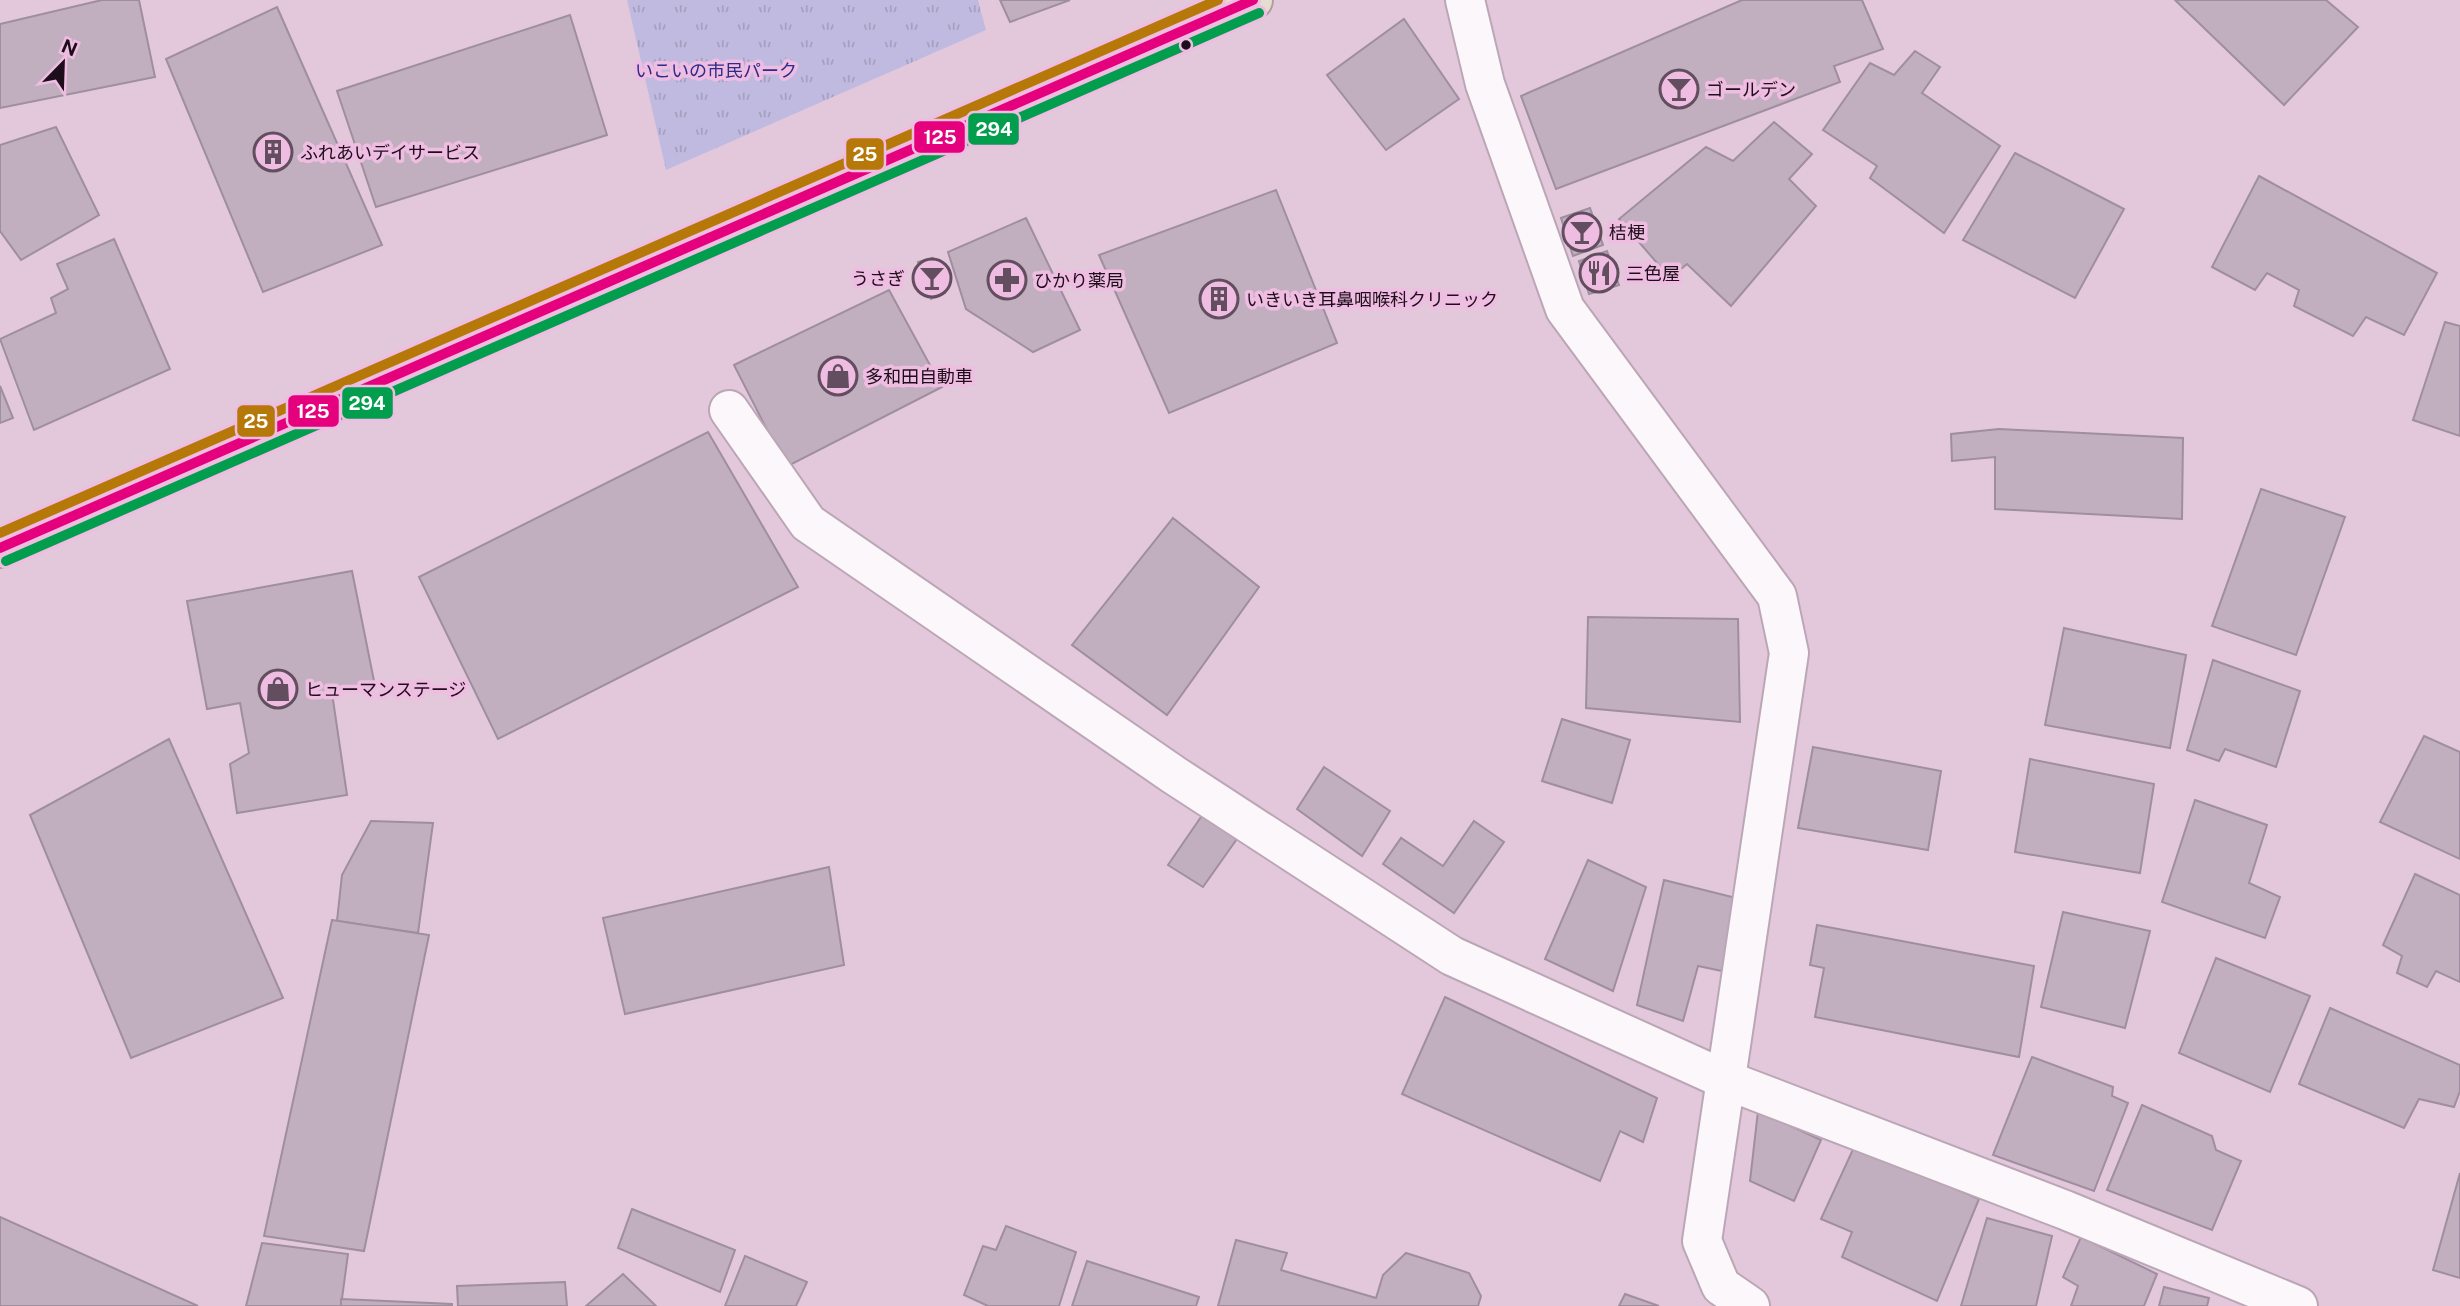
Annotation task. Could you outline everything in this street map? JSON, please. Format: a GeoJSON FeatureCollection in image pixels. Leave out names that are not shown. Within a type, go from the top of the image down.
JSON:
{"type":"FeatureCollection","features":[{"type":"Feature","properties":{"kind":"highway"},"geometry":{"type":"LineString","coordinates":[[0,548],[1215,8],[1253,0]]}},
{"type":"Feature","properties":{"kind":"street"},"geometry":{"type":"LineString","coordinates":[[1465,0],[1485,85],[1565,309],[1777,596],[1789,653],[1702,1241],[1726,1299]]}},
{"type":"Feature","properties":{"kind":"street"},"geometry":{"type":"LineString","coordinates":[[729,410],[808,523],[1174,775],[1452,956],[1726,1080],[2065,1210],[2298,1306]]}},
{"type":"Feature","properties":{"kind":"green space","name":"いこいの市民パーク"},"geometry":{"type":"Polygon","coordinates":[[[627,0],[978,0],[986,30],[666,170],[627,0]]]}},
{"type":"Feature","properties":{"kind":"building"},"geometry":{"type":"Polygon","coordinates":[[[102,0],[139,0],[155,77],[0,108],[0,24],[102,0]]]}},
{"type":"Feature","properties":{"kind":"building"},"geometry":{"type":"Polygon","coordinates":[[[1000,0],[1070,0],[1010,22],[1000,0]]]}},
{"type":"Feature","properties":{"kind":"building","name":"ゴールデン"},"geometry":{"type":"Polygon","coordinates":[[[1742,0],[1862,0],[1883,49],[1834,66],[1840,82],[1556,189],[1521,96],[1742,0]]]}},
{"type":"Feature","properties":{"kind":"building"},"geometry":{"type":"Polygon","coordinates":[[[2175,0],[2326,0],[2358,27],[2284,105],[2175,0]]]}},
{"type":"Feature","properties":{"kind":"building","name":"ふれあいデイサービス"},"geometry":{"type":"Polygon","coordinates":[[[277,7],[382,245],[263,292],[166,59],[277,7]]]}},
{"type":"Feature","properties":{"kind":"building"},"geometry":{"type":"Polygon","coordinates":[[[570,15],[607,135],[376,207],[337,91],[570,15]]]}},
{"type":"Feature","properties":{"kind":"building"},"geometry":{"type":"Polygon","coordinates":[[[1404,19],[1459,99],[1386,150],[1327,75],[1404,19]]]}},
{"type":"Feature","properties":{"kind":"building"},"geometry":{"type":"Polygon","coordinates":[[[1915,51],[1940,67],[1922,93],[2000,146],[1944,233],[1870,178],[1877,166],[1823,130],[1870,63],[1894,75],[1915,51]]]}},
{"type":"Feature","properties":{"kind":"building"},"geometry":{"type":"Polygon","coordinates":[[[1774,122],[1812,154],[1789,179],[1816,206],[1731,306],[1687,264],[1670,278],[1619,219],[1706,147],[1733,161],[1774,122]]]}},
{"type":"Feature","properties":{"kind":"building"},"geometry":{"type":"Polygon","coordinates":[[[56,127],[99,215],[21,260],[0,231],[0,145],[56,127]]]}},
{"type":"Feature","properties":{"kind":"building"},"geometry":{"type":"Polygon","coordinates":[[[2015,153],[2124,209],[2075,298],[1963,240],[2015,153]]]}},
{"type":"Feature","properties":{"kind":"building"},"geometry":{"type":"Polygon","coordinates":[[[2259,176],[2437,273],[2404,335],[2366,317],[2353,336],[2294,306],[2299,290],[2267,273],[2255,290],[2212,267],[2259,176]]]}},
{"type":"Feature","properties":{"kind":"building","name":"いきいき耳鼻咽喉科クリニック"},"geometry":{"type":"Polygon","coordinates":[[[1276,190],[1337,343],[1169,413],[1099,255],[1276,190]]]}},
{"type":"Feature","properties":{"kind":"building","name":"桔梗"},"geometry":{"type":"Polygon","coordinates":[[[1590,208],[1603,245],[1573,256],[1561,218],[1590,208]]]}},
{"type":"Feature","properties":{"kind":"building","name":"ひかり薬局"},"geometry":{"type":"Polygon","coordinates":[[[1026,218],[1080,330],[1033,352],[966,309],[948,252],[1026,218]]]}},
{"type":"Feature","properties":{"kind":"building"},"geometry":{"type":"Polygon","coordinates":[[[114,239],[170,369],[34,430],[0,339],[56,313],[51,298],[68,289],[57,264],[114,239]]]}},
{"type":"Feature","properties":{"kind":"building","name":"三色屋"},"geometry":{"type":"Polygon","coordinates":[[[1607,251],[1619,285],[1589,294],[1579,261],[1607,251]]]}},
{"type":"Feature","properties":{"kind":"building","name":"うさぎ"},"geometry":{"type":"Polygon","coordinates":[[[933,258],[945,293],[931,299],[918,262],[933,258]]]}},
{"type":"Feature","properties":{"kind":"building","name":"多和田自動車"},"geometry":{"type":"Polygon","coordinates":[[[889,290],[942,387],[786,467],[734,365],[889,290]]]}},
{"type":"Feature","properties":{"kind":"building"},"geometry":{"type":"Polygon","coordinates":[[[2445,322],[2460,326],[2460,436],[2413,420],[2445,322]]]}},
{"type":"Feature","properties":{"kind":"building"},"geometry":{"type":"Polygon","coordinates":[[[0,386],[13,418],[0,423],[0,386]]]}},
{"type":"Feature","properties":{"kind":"building"},"geometry":{"type":"Polygon","coordinates":[[[1999,429],[2183,438],[2182,519],[1995,509],[1995,457],[1952,461],[1951,434],[1999,429]]]}},
{"type":"Feature","properties":{"kind":"building"},"geometry":{"type":"Polygon","coordinates":[[[708,432],[798,587],[498,739],[419,577],[708,432]]]}},
{"type":"Feature","properties":{"kind":"building"},"geometry":{"type":"Polygon","coordinates":[[[2261,489],[2345,517],[2296,655],[2212,626],[2261,489]]]}},
{"type":"Feature","properties":{"kind":"building"},"geometry":{"type":"Polygon","coordinates":[[[1173,518],[1259,587],[1167,715],[1072,645],[1173,518]]]}},
{"type":"Feature","properties":{"kind":"building","name":"ヒューマンステージ"},"geometry":{"type":"Polygon","coordinates":[[[352,571],[375,686],[332,693],[347,795],[237,813],[230,764],[249,753],[240,703],[207,709],[187,601],[352,571]]]}},
{"type":"Feature","properties":{"kind":"building"},"geometry":{"type":"Polygon","coordinates":[[[1588,617],[1738,619],[1740,722],[1586,708],[1588,617]]]}},
{"type":"Feature","properties":{"kind":"building"},"geometry":{"type":"Polygon","coordinates":[[[2064,628],[2186,655],[2170,748],[2045,725],[2064,628]]]}},
{"type":"Feature","properties":{"kind":"building"},"geometry":{"type":"Polygon","coordinates":[[[2213,660],[2300,691],[2276,767],[2225,749],[2219,761],[2187,750],[2213,660]]]}},
{"type":"Feature","properties":{"kind":"building"},"geometry":{"type":"Polygon","coordinates":[[[1562,719],[1630,740],[1612,803],[1542,781],[1562,719]]]}},
{"type":"Feature","properties":{"kind":"building"},"geometry":{"type":"Polygon","coordinates":[[[2424,736],[2460,752],[2460,859],[2380,822],[2424,736]]]}},
{"type":"Feature","properties":{"kind":"building"},"geometry":{"type":"Polygon","coordinates":[[[169,739],[283,998],[131,1058],[30,815],[169,739]]]}},
{"type":"Feature","properties":{"kind":"building"},"geometry":{"type":"Polygon","coordinates":[[[1813,747],[1941,771],[1928,850],[1798,828],[1813,747]]]}},
{"type":"Feature","properties":{"kind":"building"},"geometry":{"type":"Polygon","coordinates":[[[2030,759],[2154,784],[2140,873],[2015,852],[2030,759]]]}},
{"type":"Feature","properties":{"kind":"building"},"geometry":{"type":"Polygon","coordinates":[[[1324,767],[1390,811],[1362,856],[1297,809],[1324,767]]]}},
{"type":"Feature","properties":{"kind":"building"},"geometry":{"type":"Polygon","coordinates":[[[2195,800],[2267,825],[2249,883],[2280,897],[2265,938],[2162,902],[2195,800]]]}},
{"type":"Feature","properties":{"kind":"building"},"geometry":{"type":"Polygon","coordinates":[[[1203,814],[1239,836],[1203,887],[1168,865],[1203,814]]]}},
{"type":"Feature","properties":{"kind":"building"},"geometry":{"type":"Polygon","coordinates":[[[371,821],[433,823],[418,933],[337,921],[342,875],[371,821]]]}},
{"type":"Feature","properties":{"kind":"building"},"geometry":{"type":"Polygon","coordinates":[[[1474,821],[1504,842],[1454,913],[1383,864],[1401,838],[1443,866],[1474,821]]]}},
{"type":"Feature","properties":{"kind":"building"},"geometry":{"type":"Polygon","coordinates":[[[1588,860],[1646,887],[1613,991],[1545,959],[1588,860]]]}},
{"type":"Feature","properties":{"kind":"building"},"geometry":{"type":"Polygon","coordinates":[[[829,867],[844,965],[625,1014],[603,918],[829,867]]]}},
{"type":"Feature","properties":{"kind":"building"},"geometry":{"type":"Polygon","coordinates":[[[2415,874],[2460,895],[2460,982],[2436,971],[2427,987],[2397,973],[2402,956],[2383,945],[2415,874]]]}},
{"type":"Feature","properties":{"kind":"building"},"geometry":{"type":"Polygon","coordinates":[[[1664,880],[1736,898],[1722,971],[1698,966],[1683,1021],[1637,1005],[1664,880]]]}},
{"type":"Feature","properties":{"kind":"building"},"geometry":{"type":"Polygon","coordinates":[[[2063,912],[2150,931],[2125,1028],[2041,1007],[2063,912]]]}},
{"type":"Feature","properties":{"kind":"building"},"geometry":{"type":"Polygon","coordinates":[[[332,920],[429,935],[364,1251],[264,1236],[332,920]]]}},
{"type":"Feature","properties":{"kind":"building"},"geometry":{"type":"Polygon","coordinates":[[[1817,925],[2034,966],[2019,1057],[1815,1017],[1824,968],[1810,965],[1817,925]]]}},
{"type":"Feature","properties":{"kind":"building"},"geometry":{"type":"Polygon","coordinates":[[[2216,958],[2310,996],[2270,1092],[2179,1053],[2216,958]]]}},
{"type":"Feature","properties":{"kind":"building"},"geometry":{"type":"Polygon","coordinates":[[[1445,997],[1657,1098],[1643,1142],[1620,1131],[1600,1181],[1402,1094],[1445,997]]]}},
{"type":"Feature","properties":{"kind":"building"},"geometry":{"type":"Polygon","coordinates":[[[2330,1008],[2460,1065],[2460,1091],[2454,1107],[2419,1099],[2404,1128],[2299,1084],[2330,1008]]]}},
{"type":"Feature","properties":{"kind":"building"},"geometry":{"type":"Polygon","coordinates":[[[2032,1057],[2113,1087],[2112,1096],[2128,1103],[2094,1191],[1993,1155],[2032,1057]]]}},
{"type":"Feature","properties":{"kind":"building"},"geometry":{"type":"Polygon","coordinates":[[[2142,1105],[2212,1136],[2216,1150],[2241,1161],[2212,1230],[2107,1190],[2142,1105]]]}},
{"type":"Feature","properties":{"kind":"building"},"geometry":{"type":"Polygon","coordinates":[[[1758,1111],[1821,1140],[1794,1201],[1750,1181],[1758,1111]]]}},
{"type":"Feature","properties":{"kind":"building"},"geometry":{"type":"Polygon","coordinates":[[[1855,1145],[1979,1199],[1937,1301],[1842,1257],[1852,1232],[1821,1219],[1855,1145]]]}},
{"type":"Feature","properties":{"kind":"building"},"geometry":{"type":"Polygon","coordinates":[[[2460,1173],[2460,1278],[2433,1270],[2460,1173]]]}},
{"type":"Feature","properties":{"kind":"building"},"geometry":{"type":"Polygon","coordinates":[[[632,1209],[735,1250],[720,1292],[618,1248],[632,1209]]]}},
{"type":"Feature","properties":{"kind":"building"},"geometry":{"type":"Polygon","coordinates":[[[0,1217],[198,1306],[0,1306],[0,1217]]]}},
{"type":"Feature","properties":{"kind":"building"},"geometry":{"type":"Polygon","coordinates":[[[1987,1218],[2052,1236],[2036,1306],[1961,1306],[1987,1218]]]}},
{"type":"Feature","properties":{"kind":"building"},"geometry":{"type":"Polygon","coordinates":[[[1006,1226],[1076,1252],[1059,1306],[988,1306],[964,1295],[983,1246],[996,1250],[1006,1226]]]}},
{"type":"Feature","properties":{"kind":"building"},"geometry":{"type":"Polygon","coordinates":[[[2081,1237],[2157,1274],[2144,1306],[2071,1306],[2078,1286],[2063,1277],[2081,1237]]]}},
{"type":"Feature","properties":{"kind":"building"},"geometry":{"type":"Polygon","coordinates":[[[1236,1240],[1287,1253],[1281,1270],[1376,1298],[1383,1275],[1406,1253],[1469,1273],[1481,1296],[1478,1306],[1218,1306],[1236,1240]]]}},
{"type":"Feature","properties":{"kind":"building"},"geometry":{"type":"Polygon","coordinates":[[[262,1243],[348,1254],[341,1306],[246,1306],[262,1243]]]}},
{"type":"Feature","properties":{"kind":"building"},"geometry":{"type":"Polygon","coordinates":[[[745,1256],[807,1282],[796,1306],[725,1306],[745,1256]]]}},
{"type":"Feature","properties":{"kind":"building"},"geometry":{"type":"Polygon","coordinates":[[[1087,1261],[1199,1297],[1196,1306],[1072,1306],[1087,1261]]]}},
{"type":"Feature","properties":{"kind":"building"},"geometry":{"type":"Polygon","coordinates":[[[623,1274],[656,1306],[586,1306],[623,1274]]]}},
{"type":"Feature","properties":{"kind":"building"},"geometry":{"type":"Polygon","coordinates":[[[565,1282],[567,1306],[458,1306],[457,1286],[565,1282]]]}},
{"type":"Feature","properties":{"kind":"building"},"geometry":{"type":"Polygon","coordinates":[[[2164,1287],[2209,1298],[2207,1306],[2159,1306],[2164,1287]]]}},
{"type":"Feature","properties":{"kind":"building"},"geometry":{"type":"Polygon","coordinates":[[[1625,1294],[1659,1306],[1619,1306],[1625,1294]]]}},
{"type":"Feature","properties":{"kind":"building"},"geometry":{"type":"Polygon","coordinates":[[[341,1299],[452,1304],[452,1306],[341,1306],[341,1299]]]}},
{"type":"Feature","properties":{"kind":"transit line","name":"25"},"geometry":{"type":"LineString","coordinates":[[0,533],[1218,0]]}},
{"type":"Feature","properties":{"kind":"transit line","name":"125"},"geometry":{"type":"LineString","coordinates":[[0,548],[1253,0]]}},
{"type":"Feature","properties":{"kind":"transit line","name":"294"},"geometry":{"type":"LineString","coordinates":[[6,561],[1259,13]]}},
{"type":"Feature","properties":{"kind":"place","name":"ゴールデン"},"geometry":{"type":"Point","coordinates":[1679,89]}},
{"type":"Feature","properties":{"kind":"place","name":"ふれあいデイサービス"},"geometry":{"type":"Point","coordinates":[273,152]}},
{"type":"Feature","properties":{"kind":"place","name":"桔梗"},"geometry":{"type":"Point","coordinates":[1582,232]}},
{"type":"Feature","properties":{"kind":"place","name":"三色屋"},"geometry":{"type":"Point","coordinates":[1599,273]}},
{"type":"Feature","properties":{"kind":"place","name":"うさぎ"},"geometry":{"type":"Point","coordinates":[932,278]}},
{"type":"Feature","properties":{"kind":"place","name":"ひかり薬局"},"geometry":{"type":"Point","coordinates":[1007,280]}},
{"type":"Feature","properties":{"kind":"place","name":"いきいき耳鼻咽喉科クリニック"},"geometry":{"type":"Point","coordinates":[1219,299]}},
{"type":"Feature","properties":{"kind":"place","name":"多和田自動車"},"geometry":{"type":"Point","coordinates":[838,376]}},
{"type":"Feature","properties":{"kind":"place","name":"ヒューマンステージ"},"geometry":{"type":"Point","coordinates":[278,689]}}]}
